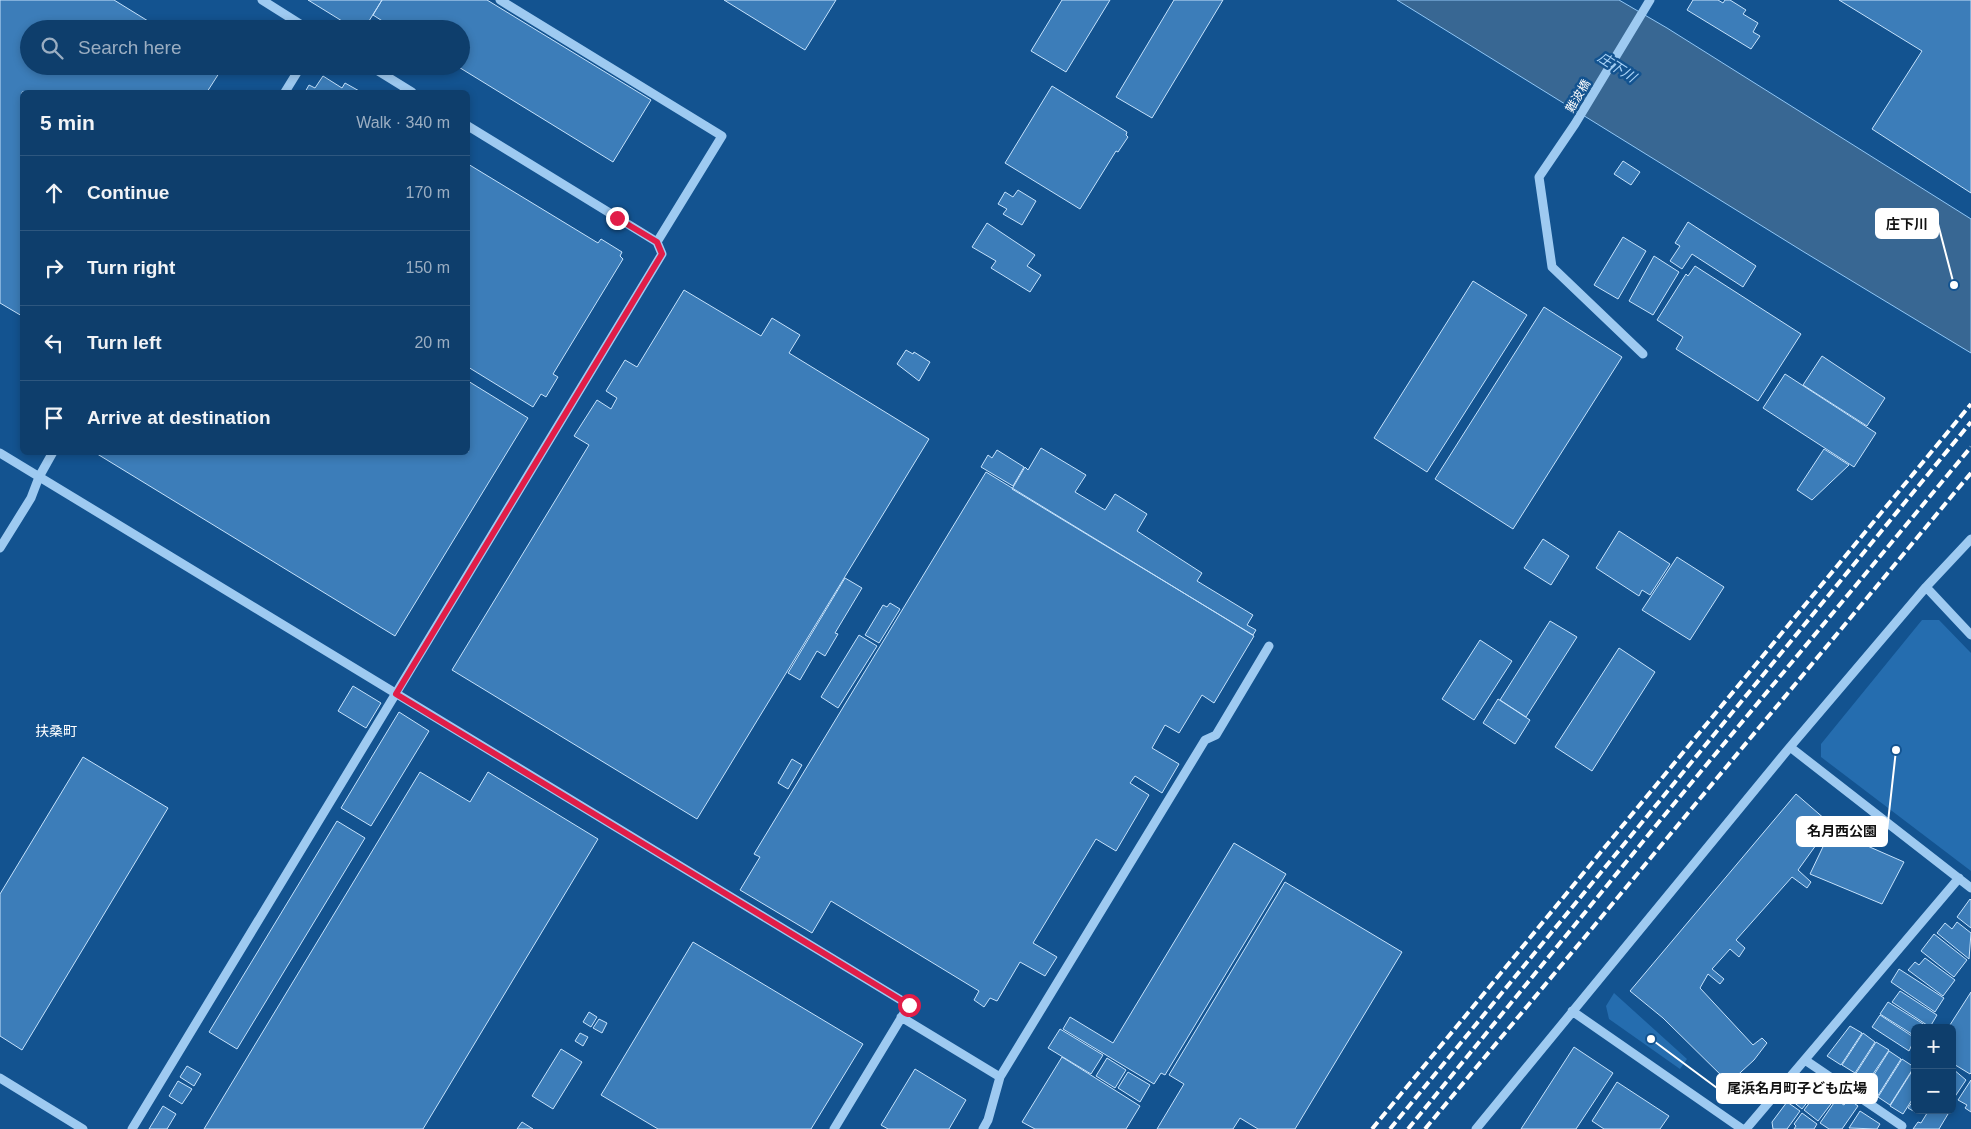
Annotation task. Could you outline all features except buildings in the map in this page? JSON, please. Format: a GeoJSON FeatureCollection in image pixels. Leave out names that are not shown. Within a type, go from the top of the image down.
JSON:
{"type":"FeatureCollection","features":[{"type":"Feature","properties":{"kind":"street"},"geometry":{"type":"LineString","coordinates":[[262,0],[294,20]]}},
{"type":"Feature","properties":{"kind":"street"},"geometry":{"type":"LineString","coordinates":[[500,0],[722,136],[657,242]]}},
{"type":"Feature","properties":{"kind":"street","name":"難波橋"},"geometry":{"type":"LineString","coordinates":[[1643,354],[1552,267],[1539,177],[1575,124],[1649,2]]}},
{"type":"Feature","properties":{"kind":"street"},"geometry":{"type":"LineString","coordinates":[[287,90],[296,75]]}},
{"type":"Feature","properties":{"kind":"street"},"geometry":{"type":"LineString","coordinates":[[385,75],[409,90]]}},
{"type":"Feature","properties":{"kind":"street"},"geometry":{"type":"LineString","coordinates":[[132,1129],[662,254],[657,242],[470,127]]}},
{"type":"Feature","properties":{"kind":"street"},"geometry":{"type":"LineString","coordinates":[[0,453],[909,1005],[834,1129]]}},
{"type":"Feature","properties":{"kind":"street"},"geometry":{"type":"LineString","coordinates":[[0,548],[31,498],[39,477],[51,455]]}},
{"type":"Feature","properties":{"kind":"street"},"geometry":{"type":"LineString","coordinates":[[1476,1129],[1790,747],[1926,587],[1971,539]]}},
{"type":"Feature","properties":{"kind":"street"},"geometry":{"type":"LineString","coordinates":[[1926,587],[1971,635]]}},
{"type":"Feature","properties":{"kind":"street"},"geometry":{"type":"LineString","coordinates":[[986,1128],[1000,1077],[1205,740],[1216,735],[1269,646]]}},
{"type":"Feature","properties":{"kind":"street"},"geometry":{"type":"LineString","coordinates":[[1790,747],[1971,888]]}},
{"type":"Feature","properties":{"kind":"street"},"geometry":{"type":"LineString","coordinates":[[1746,1129],[1959,878]]}},
{"type":"Feature","properties":{"kind":"street"},"geometry":{"type":"LineString","coordinates":[[1572,1011],[1742,1129]]}},
{"type":"Feature","properties":{"kind":"street"},"geometry":{"type":"LineString","coordinates":[[901,1017],[1000,1077]]}},
{"type":"Feature","properties":{"kind":"street"},"geometry":{"type":"LineString","coordinates":[[1805,1060],[1902,1126]]}},
{"type":"Feature","properties":{"kind":"street"},"geometry":{"type":"LineString","coordinates":[[0,1078],[83,1129]]}},
{"type":"Feature","properties":{"kind":"shaded area"},"geometry":{"type":"Polygon","coordinates":[[[1922,620],[1939,620],[1971,653],[1971,871],[1821,757],[1821,744],[1922,620]]]}},
{"type":"Feature","properties":{"kind":"shaded area"},"geometry":{"type":"Polygon","coordinates":[[[1614,993],[1687,1059],[1680,1069],[1609,1019],[1606,1006],[1614,993]]]}},
{"type":"Feature","properties":{"kind":"water"},"geometry":{"type":"Polygon","coordinates":[[[1397,0],[1619,0],[1667,28],[1971,219],[1971,353],[1804,252],[1397,0]]]}},
{"type":"Feature","properties":{"kind":"railway"},"geometry":{"type":"LineString","coordinates":[[1372,1129],[1971,404]]}},
{"type":"Feature","properties":{"kind":"railway"},"geometry":{"type":"LineString","coordinates":[[1390,1129],[1971,422]]}},
{"type":"Feature","properties":{"kind":"railway"},"geometry":{"type":"LineString","coordinates":[[1408,1129],[1663,817],[1971,447]]}},
{"type":"Feature","properties":{"kind":"railway"},"geometry":{"type":"LineString","coordinates":[[1425,1129],[1971,473]]}},
{"type":"Feature","properties":{"kind":"place","name":"庄下川"},"geometry":{"type":"Point","coordinates":[1954,285]}},
{"type":"Feature","properties":{"kind":"place","name":"名月西公園"},"geometry":{"type":"Point","coordinates":[1896,750]}},
{"type":"Feature","properties":{"kind":"place","name":"尾浜名月町子ども広場"},"geometry":{"type":"Point","coordinates":[1651,1039]}},
{"type":"Feature","properties":{"kind":"district","name":"扶桑町"},"geometry":{"type":"Point","coordinates":[56,731]}},
{"type":"Feature","properties":{"kind":"route"},"geometry":{"type":"LineString","coordinates":[[617,218],[657,242],[662,254],[396,694],[909,1005]]}}]}
